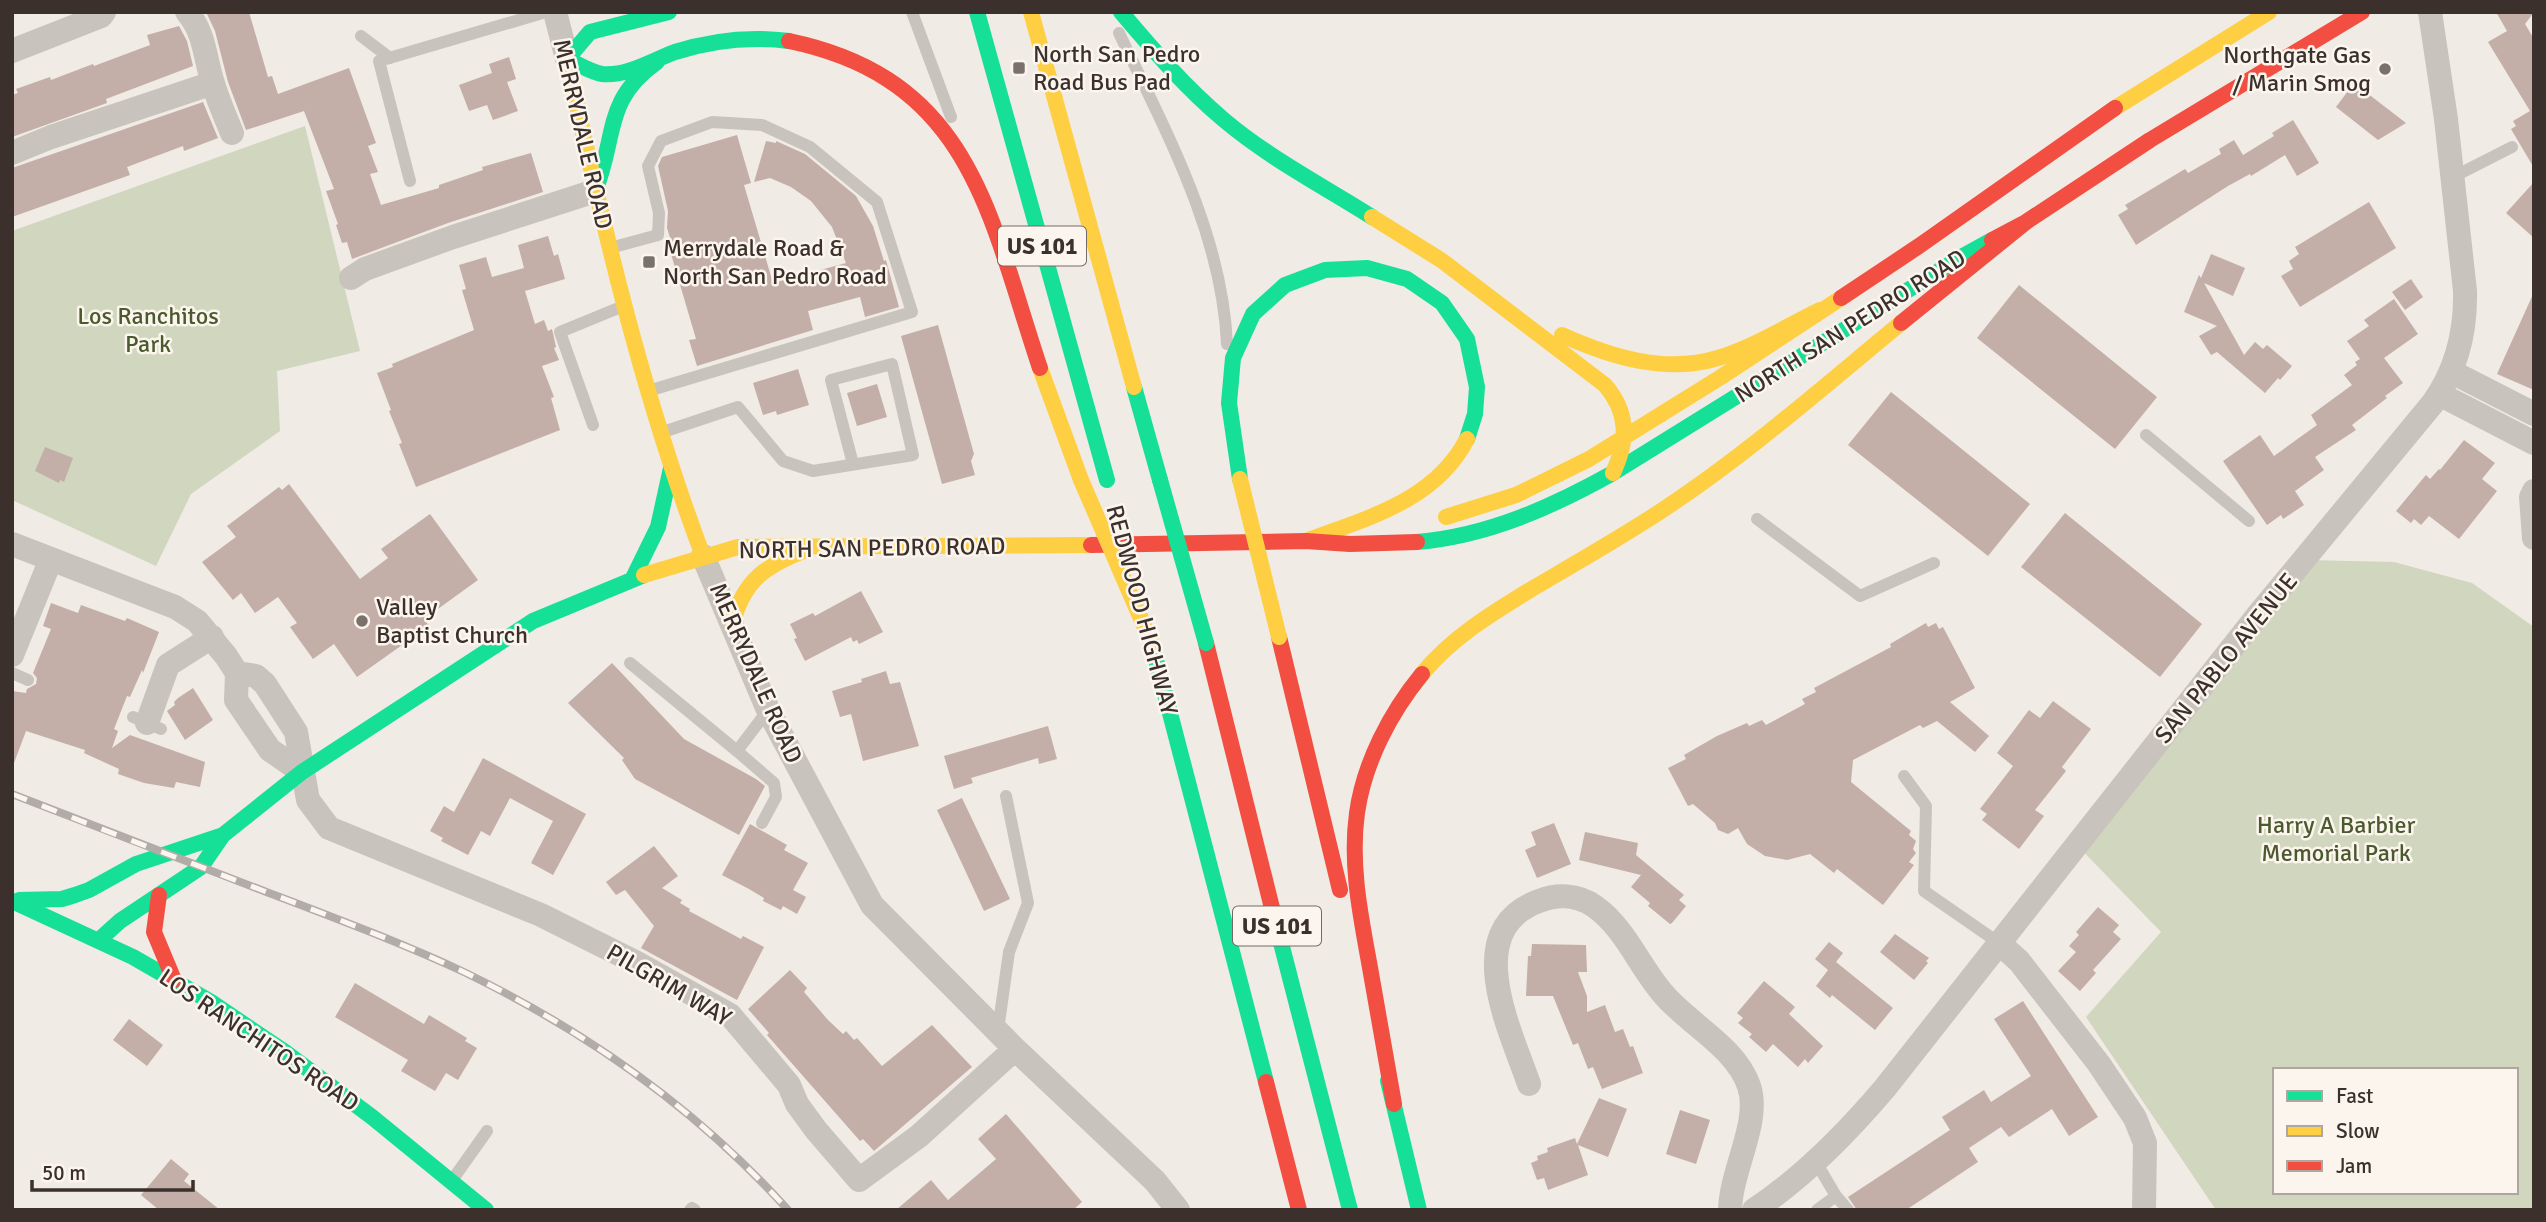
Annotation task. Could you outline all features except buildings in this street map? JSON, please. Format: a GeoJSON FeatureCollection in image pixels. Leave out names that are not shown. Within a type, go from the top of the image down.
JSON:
{"type":"FeatureCollection","features":[{"type":"Feature","properties":{"kind":"main road"},"geometry":{"type":"LineString","coordinates":[[669,12],[590,32],[566,60],[604,74],[632,68],[688,48],[731,40],[776,39],[818,47],[863,63],[904,89],[937,122],[964,160],[985,204],[1052,403],[1152,644]]}},
{"type":"Feature","properties":{"kind":"main road","name":"REDWOOD HIGHWAY"},"geometry":{"type":"LineString","coordinates":[[977,12],[1109,486]]}},
{"type":"Feature","properties":{"kind":"main road","name":"US 101"},"geometry":{"type":"LineString","coordinates":[[1031,12],[1206,643],[1320,1101],[1350,1210]]}},
{"type":"Feature","properties":{"kind":"main road"},"geometry":{"type":"LineString","coordinates":[[1121,12],[1172,73],[1226,122],[1267,151],[1559,334],[1607,354],[1651,362],[1703,362],[1820,310]]}},
{"type":"Feature","properties":{"kind":"main road","name":"NORTH SAN PEDRO ROAD"},"geometry":{"type":"LineString","coordinates":[[1433,519],[1516,495],[1564,472],[1626,436],[1919,246],[2118,105],[2269,12]]}},
{"type":"Feature","properties":{"kind":"main road","name":"NORTH SAN PEDRO ROAD"},"geometry":{"type":"LineString","coordinates":[[99,940],[120,921],[201,867],[223,835],[302,772],[533,621],[633,578],[703,556],[738,547],[1064,546],[1306,541],[1345,545],[1393,544],[1475,534],[1550,508],[1614,473],[1964,256],[2026,222],[2150,140],[2362,12]]}},
{"type":"Feature","properties":{"kind":"main road"},"geometry":{"type":"LineString","coordinates":[[595,191],[601,179],[614,116],[626,88],[646,68],[688,48]]}},
{"type":"Feature","properties":{"kind":"main road","name":"MERRYDALE ROAD"},"geometry":{"type":"LineString","coordinates":[[566,60],[595,191],[647,391],[703,556]]}},
{"type":"Feature","properties":{"kind":"main road"},"geometry":{"type":"LineString","coordinates":[[1394,1104],[1359,911],[1355,852],[1357,813],[1367,772],[1384,733],[1406,694],[1433,661],[1465,633],[1511,602],[1647,521],[1719,472],[2026,222]]}},
{"type":"Feature","properties":{"kind":"main road"},"geometry":{"type":"LineString","coordinates":[[1441,260],[1605,385],[1621,406],[1626,425],[1626,436],[1614,473]]}},
{"type":"Feature","properties":{"kind":"main road"},"geometry":{"type":"LineString","coordinates":[[1306,541],[1401,502],[1425,488],[1451,463],[1469,435],[1477,402],[1475,369],[1469,347],[1459,326],[1437,298],[1399,274],[1357,266],[1315,272],[1295,281],[1269,299],[1247,325],[1234,356],[1229,387],[1240,479],[1419,1210]]}},
{"type":"Feature","properties":{"kind":"main road"},"geometry":{"type":"LineString","coordinates":[[633,578],[659,527],[671,468]]}},
{"type":"Feature","properties":{"kind":"main road","name":"NORTH SAN PEDRO ROAD"},"geometry":{"type":"LineString","coordinates":[[1306,541],[1394,527]]}},
{"type":"Feature","properties":{"kind":"main road","name":"REDWOOD HIGHWAY"},"geometry":{"type":"LineString","coordinates":[[1121,530],[1299,1210]]}},
{"type":"Feature","properties":{"kind":"main road"},"geometry":{"type":"LineString","coordinates":[[733,623],[740,595],[755,578],[785,559],[819,546]]}},
{"type":"Feature","properties":{"kind":"main road","name":"NORTH SAN PEDRO ROAD"},"geometry":{"type":"LineString","coordinates":[[12,901],[62,899],[89,890],[135,864],[223,835]]}},
{"type":"Feature","properties":{"kind":"main road"},"geometry":{"type":"LineString","coordinates":[[99,940],[107,905],[135,864]]}},
{"type":"Feature","properties":{"kind":"main road"},"geometry":{"type":"LineString","coordinates":[[159,895],[154,932],[174,980]]}},
{"type":"Feature","properties":{"kind":"main road","name":"LOS RANCHITOS ROAD"},"geometry":{"type":"LineString","coordinates":[[12,901],[99,940],[202,996],[290,1056],[453,1180],[486,1210]]}},
{"type":"Feature","properties":{"kind":"street"},"geometry":{"type":"LineString","coordinates":[[13,48],[101,16],[104,12]]}},
{"type":"Feature","properties":{"kind":"street"},"geometry":{"type":"LineString","coordinates":[[187,12],[201,36],[213,83],[232,133]]}},
{"type":"Feature","properties":{"kind":"street","name":"MERRYDALE ROAD"},"geometry":{"type":"LineString","coordinates":[[555,12],[566,60]]}},
{"type":"Feature","properties":{"kind":"street","name":"SAN PABLO AVENUE"},"geometry":{"type":"LineString","coordinates":[[1754,1210],[1816,1161],[1878,1096],[2258,615],[2439,394],[2452,372],[2461,343],[2465,305],[2452,177],[2430,12]]}},
{"type":"Feature","properties":{"kind":"street"},"geometry":{"type":"LineString","coordinates":[[12,153],[51,137],[213,83]]}},
{"type":"Feature","properties":{"kind":"street"},"geometry":{"type":"LineString","coordinates":[[351,278],[365,270],[453,237],[595,191]]}},
{"type":"Feature","properties":{"kind":"street"},"geometry":{"type":"LineString","coordinates":[[2452,372],[2534,414]]}},
{"type":"Feature","properties":{"kind":"street"},"geometry":{"type":"LineString","coordinates":[[2439,394],[2534,443]]}},
{"type":"Feature","properties":{"kind":"street"},"geometry":{"type":"LineString","coordinates":[[2534,491],[2531,497],[2534,538]]}},
{"type":"Feature","properties":{"kind":"street"},"geometry":{"type":"LineString","coordinates":[[12,544],[175,607],[197,621],[212,637],[237,673],[256,676],[265,684],[296,732],[302,772]]}},
{"type":"Feature","properties":{"kind":"street","name":"MERRYDALE ROAD"},"geometry":{"type":"LineString","coordinates":[[703,556],[768,710],[872,905],[1015,1049],[1155,1181],[1171,1207]]}},
{"type":"Feature","properties":{"kind":"street"},"geometry":{"type":"LineString","coordinates":[[12,655],[51,559]]}},
{"type":"Feature","properties":{"kind":"street"},"geometry":{"type":"LineString","coordinates":[[147,723],[168,665],[212,637]]}},
{"type":"Feature","properties":{"kind":"street","name":"PILGRIM WAY"},"geometry":{"type":"LineString","coordinates":[[302,772],[308,800],[329,828],[541,915],[637,963],[730,1015],[789,1085],[797,1104],[816,1130],[859,1180],[919,1136],[1015,1049]]}},
{"type":"Feature","properties":{"kind":"street"},"geometry":{"type":"LineString","coordinates":[[1529,1084],[1498,989],[1495,962],[1499,939],[1509,919],[1528,905],[1555,897],[1581,899],[1592,904],[1608,918],[1665,996],[1731,1056],[1742,1070],[1752,1100],[1752,1115],[1733,1180],[1730,1210]]}},
{"type":"Feature","properties":{"kind":"street"},"geometry":{"type":"LineString","coordinates":[[1999,943],[2019,961],[2099,1064],[2134,1118],[2145,1143],[2144,1210]]}},
{"type":"Feature","properties":{"kind":"lane"},"geometry":{"type":"LineString","coordinates":[[410,181],[379,61],[545,12]]}},
{"type":"Feature","properties":{"kind":"lane"},"geometry":{"type":"LineString","coordinates":[[912,12],[985,204]]}},
{"type":"Feature","properties":{"kind":"lane"},"geometry":{"type":"LineString","coordinates":[[1109,12],[1191,191],[1212,247],[1225,313],[1230,407]]}},
{"type":"Feature","properties":{"kind":"lane"},"geometry":{"type":"LineString","coordinates":[[361,36],[390,58]]}},
{"type":"Feature","properties":{"kind":"lane"},"geometry":{"type":"LineString","coordinates":[[609,248],[658,234],[659,213],[648,166],[661,141],[712,122],[762,125],[810,147],[877,202],[912,312],[647,391]]}},
{"type":"Feature","properties":{"kind":"lane"},"geometry":{"type":"LineString","coordinates":[[2452,177],[2512,147]]}},
{"type":"Feature","properties":{"kind":"lane"},"geometry":{"type":"LineString","coordinates":[[593,425],[561,332],[625,306]]}},
{"type":"Feature","properties":{"kind":"lane"},"geometry":{"type":"LineString","coordinates":[[660,433],[738,407],[783,461],[813,471],[912,455],[892,364],[831,380],[853,464]]}},
{"type":"Feature","properties":{"kind":"lane"},"geometry":{"type":"LineString","coordinates":[[2146,435],[2249,520]]}},
{"type":"Feature","properties":{"kind":"lane"},"geometry":{"type":"LineString","coordinates":[[1757,519],[1860,596],[1934,563]]}},
{"type":"Feature","properties":{"kind":"lane"},"geometry":{"type":"LineString","coordinates":[[630,663],[774,783],[776,797],[762,823]]}},
{"type":"Feature","properties":{"kind":"lane"},"geometry":{"type":"LineString","coordinates":[[12,673],[28,680]]}},
{"type":"Feature","properties":{"kind":"lane"},"geometry":{"type":"LineString","coordinates":[[737,751],[768,710]]}},
{"type":"Feature","properties":{"kind":"lane"},"geometry":{"type":"LineString","coordinates":[[1904,776],[1926,806],[1924,891],[1999,943]]}},
{"type":"Feature","properties":{"kind":"lane"},"geometry":{"type":"LineString","coordinates":[[998,1030],[1009,952],[1028,904],[1006,796]]}},
{"type":"Feature","properties":{"kind":"lane"},"geometry":{"type":"LineString","coordinates":[[453,1180],[487,1131]]}},
{"type":"Feature","properties":{"kind":"lane"},"geometry":{"type":"LineString","coordinates":[[1816,1161],[1836,1196],[1848,1210]]}},
{"type":"Feature","properties":{"kind":"lane"},"geometry":{"type":"LineString","coordinates":[[1817,1210],[1836,1196]]}},
{"type":"Feature","properties":{"kind":"lane"},"geometry":{"type":"LineString","coordinates":[[690,1210],[695,1210]]}},
{"type":"Feature","properties":{"kind":"green space","name":"Los Ranchitos Park"},"geometry":{"type":"Polygon","coordinates":[[[305,126],[360,351],[277,371],[280,431],[191,494],[156,566],[12,500],[12,231],[305,126]]]}},
{"type":"Feature","properties":{"kind":"green space","name":"Harry A Barbier Memorial Park"},"geometry":{"type":"Polygon","coordinates":[[[2305,560],[2394,562],[2472,583],[2534,627],[2534,1210],[2216,1210],[2086,1017],[2161,932],[2077,845],[2305,560]]]}},
{"type":"Feature","properties":{"kind":"railway"},"geometry":{"type":"LineString","coordinates":[[12,794],[391,940],[511,996],[555,1021],[639,1076],[717,1139],[788,1210]]}},
{"type":"Feature","properties":{"kind":"traffic: fast"},"geometry":{"type":"LineString","coordinates":[[669,12],[590,32],[567,59],[593,72],[611,74],[703,45],[746,39],[789,41]]}},
{"type":"Feature","properties":{"kind":"traffic: fast"},"geometry":{"type":"LineString","coordinates":[[977,12],[1107,480]]}},
{"type":"Feature","properties":{"kind":"traffic: fast"},"geometry":{"type":"LineString","coordinates":[[1121,12],[1183,82],[1241,134],[1372,217]]}},
{"type":"Feature","properties":{"kind":"traffic: fast"},"geometry":{"type":"LineString","coordinates":[[595,191],[619,105],[640,76],[657,62]]}},
{"type":"Feature","properties":{"kind":"traffic: fast"},"geometry":{"type":"LineString","coordinates":[[1417,542],[1469,533],[1519,518],[1613,473],[1992,240]]}},
{"type":"Feature","properties":{"kind":"traffic: fast"},"geometry":{"type":"LineString","coordinates":[[1240,479],[1229,403],[1233,358],[1253,314],[1285,285],[1325,270],[1367,268],[1407,279],[1442,303],[1467,339],[1477,387],[1475,414],[1467,439]]}},
{"type":"Feature","properties":{"kind":"traffic: fast"},"geometry":{"type":"LineString","coordinates":[[1134,387],[1160,480]]}},
{"type":"Feature","properties":{"kind":"traffic: fast"},"geometry":{"type":"LineString","coordinates":[[633,578],[658,527],[671,468]]}},
{"type":"Feature","properties":{"kind":"traffic: fast"},"geometry":{"type":"LineString","coordinates":[[1160,480],[1206,643]]}},
{"type":"Feature","properties":{"kind":"traffic: fast"},"geometry":{"type":"LineString","coordinates":[[99,940],[120,921],[201,867],[223,835],[302,772],[533,621],[644,575]]}},
{"type":"Feature","properties":{"kind":"traffic: fast"},"geometry":{"type":"LineString","coordinates":[[1152,644],[1266,1082]]}},
{"type":"Feature","properties":{"kind":"traffic: fast"},"geometry":{"type":"LineString","coordinates":[[19,900],[62,899],[75,895],[136,864],[223,835]]}},
{"type":"Feature","properties":{"kind":"traffic: fast"},"geometry":{"type":"LineString","coordinates":[[12,901],[133,957],[211,1002],[285,1052],[372,1117],[486,1210]]}},
{"type":"Feature","properties":{"kind":"traffic: fast"},"geometry":{"type":"LineString","coordinates":[[1272,908],[1350,1210]]}},
{"type":"Feature","properties":{"kind":"traffic: fast"},"geometry":{"type":"LineString","coordinates":[[1388,1081],[1419,1210]]}},
{"type":"Feature","properties":{"kind":"traffic: slow"},"geometry":{"type":"LineString","coordinates":[[1031,12],[1134,387]]}},
{"type":"Feature","properties":{"kind":"traffic: slow"},"geometry":{"type":"LineString","coordinates":[[2115,108],[2269,12]]}},
{"type":"Feature","properties":{"kind":"traffic: slow"},"geometry":{"type":"LineString","coordinates":[[567,59],[626,310],[661,434],[703,556]]}},
{"type":"Feature","properties":{"kind":"traffic: slow"},"geometry":{"type":"LineString","coordinates":[[1372,217],[1441,260],[1605,385],[1618,406],[1624,428],[1621,450],[1613,473]]}},
{"type":"Feature","properties":{"kind":"traffic: slow"},"geometry":{"type":"LineString","coordinates":[[1446,517],[1516,495],[1589,459],[1841,298]]}},
{"type":"Feature","properties":{"kind":"traffic: slow"},"geometry":{"type":"LineString","coordinates":[[1562,335],[1638,361],[1658,364],[1698,363],[1744,348],[1820,310]]}},
{"type":"Feature","properties":{"kind":"traffic: slow"},"geometry":{"type":"LineString","coordinates":[[1422,674],[1447,648],[1489,616],[1643,523],[1721,469],[1901,323]]}},
{"type":"Feature","properties":{"kind":"traffic: slow"},"geometry":{"type":"LineString","coordinates":[[1040,368],[1081,480]]}},
{"type":"Feature","properties":{"kind":"traffic: slow"},"geometry":{"type":"LineString","coordinates":[[1306,541],[1375,515],[1418,492],[1437,478],[1467,439]]}},
{"type":"Feature","properties":{"kind":"traffic: slow"},"geometry":{"type":"LineString","coordinates":[[1240,479],[1279,637]]}},
{"type":"Feature","properties":{"kind":"traffic: slow"},"geometry":{"type":"LineString","coordinates":[[1081,480],[1152,644]]}},
{"type":"Feature","properties":{"kind":"traffic: slow"},"geometry":{"type":"LineString","coordinates":[[644,575],[738,547],[1091,545]]}},
{"type":"Feature","properties":{"kind":"traffic: slow"},"geometry":{"type":"LineString","coordinates":[[733,623],[737,608],[750,585],[768,568],[806,550]]}},
{"type":"Feature","properties":{"kind":"traffic: jam"},"geometry":{"type":"LineString","coordinates":[[1992,240],[2026,222],[2150,140],[2362,12]]}},
{"type":"Feature","properties":{"kind":"traffic: jam"},"geometry":{"type":"LineString","coordinates":[[789,41],[850,60],[898,87],[935,121],[964,162],[986,208],[1040,368]]}},
{"type":"Feature","properties":{"kind":"traffic: jam"},"geometry":{"type":"LineString","coordinates":[[1841,298],[2115,108]]}},
{"type":"Feature","properties":{"kind":"traffic: jam"},"geometry":{"type":"LineString","coordinates":[[1901,323],[2026,222]]}},
{"type":"Feature","properties":{"kind":"traffic: jam"},"geometry":{"type":"LineString","coordinates":[[1091,545],[1417,542]]}},
{"type":"Feature","properties":{"kind":"traffic: jam"},"geometry":{"type":"LineString","coordinates":[[1279,637],[1340,890]]}},
{"type":"Feature","properties":{"kind":"traffic: jam"},"geometry":{"type":"LineString","coordinates":[[1206,643],[1272,908]]}},
{"type":"Feature","properties":{"kind":"traffic: jam"},"geometry":{"type":"LineString","coordinates":[[1394,1104],[1359,907],[1355,832],[1360,794],[1372,757],[1399,705],[1422,674]]}},
{"type":"Feature","properties":{"kind":"traffic: jam"},"geometry":{"type":"LineString","coordinates":[[159,895],[154,932],[174,980]]}},
{"type":"Feature","properties":{"kind":"traffic: jam"},"geometry":{"type":"LineString","coordinates":[[1266,1082],[1299,1210]]}},
{"type":"Feature","properties":{"kind":"place","name":"North San Pedro Road Bus Pad"},"geometry":{"type":"Point","coordinates":[1019,68]}},
{"type":"Feature","properties":{"kind":"place","name":"Northgate Gas / Marin Smog"},"geometry":{"type":"Point","coordinates":[2385,69]}},
{"type":"Feature","properties":{"kind":"place","name":"Merrydale Road & North San Pedro Road"},"geometry":{"type":"Point","coordinates":[649,262]}},
{"type":"Feature","properties":{"kind":"place","name":"Valley Baptist Church"},"geometry":{"type":"Point","coordinates":[362,621]}}]}
